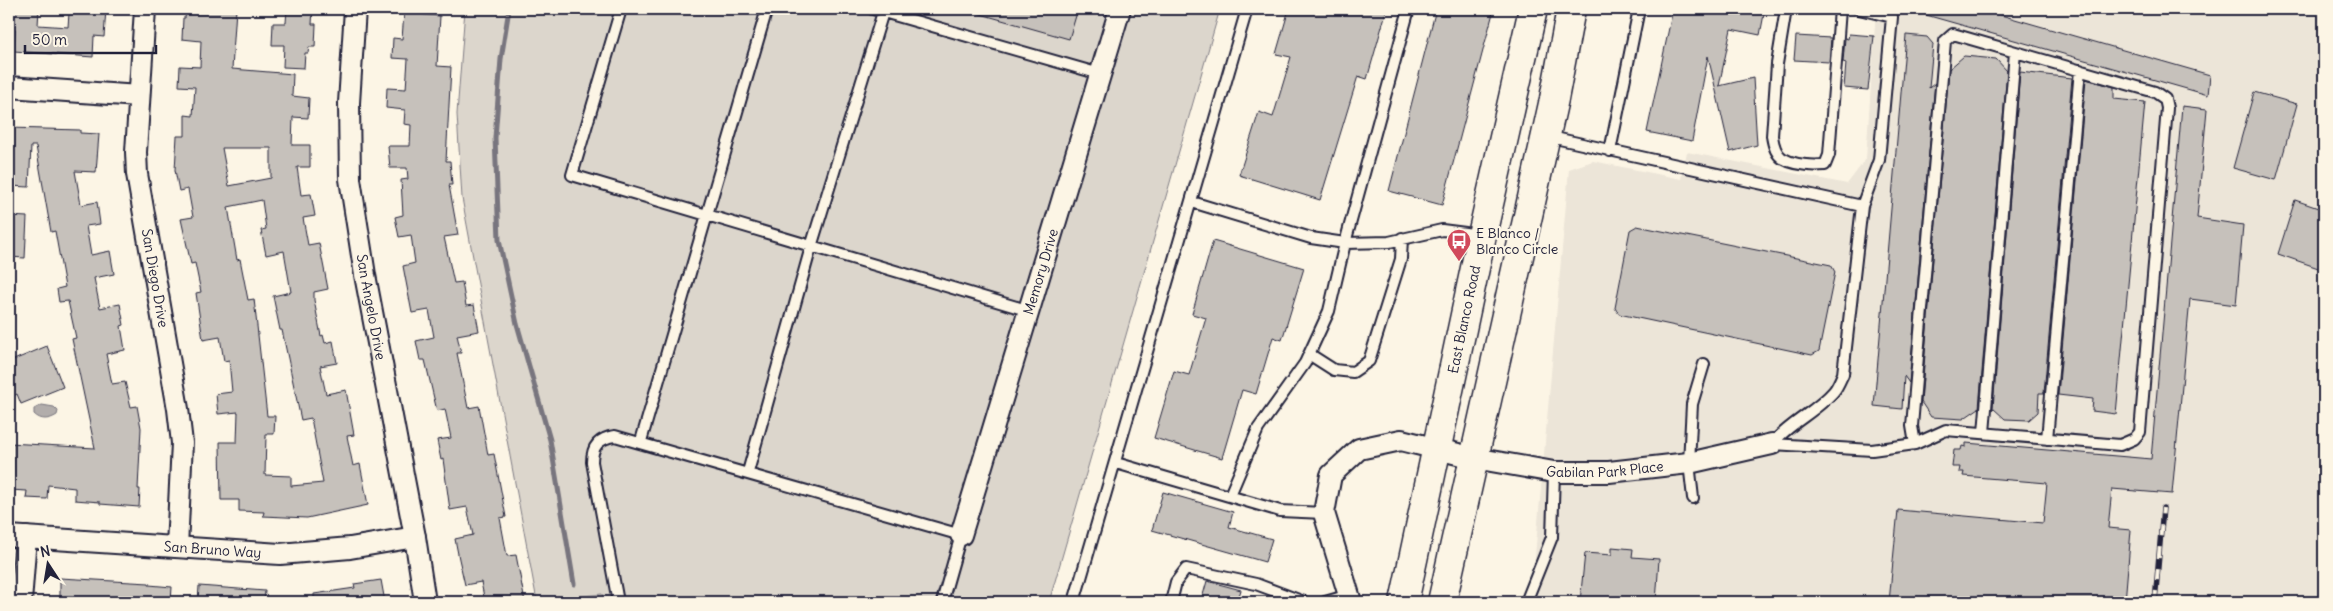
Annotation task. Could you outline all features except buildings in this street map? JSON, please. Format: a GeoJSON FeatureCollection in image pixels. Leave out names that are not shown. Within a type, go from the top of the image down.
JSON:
{"type":"FeatureCollection","features":[{"type":"Feature","properties":{"kind":"highway","name":"East Blanco Road"},"geometry":{"type":"LineString","coordinates":[[1404,602],[1482,235],[1533,9]]}},
{"type":"Feature","properties":{"kind":"highway"},"geometry":{"type":"LineString","coordinates":[[1442,602],[1545,136],[1570,9]]}},
{"type":"Feature","properties":{"kind":"street","name":"San Diego Drive"},"geometry":{"type":"LineString","coordinates":[[145,9],[136,152],[139,193],[178,409],[182,443],[177,547]]}},
{"type":"Feature","properties":{"kind":"street","name":"San Angelo Drive"},"geometry":{"type":"LineString","coordinates":[[355,9],[349,103],[350,179],[365,275],[415,537],[425,602]]}},
{"type":"Feature","properties":{"kind":"street","name":"Memory Drive"},"geometry":{"type":"LineString","coordinates":[[961,536],[1120,9]]}},
{"type":"Feature","properties":{"kind":"street"},"geometry":{"type":"LineString","coordinates":[[9,87],[139,96]]}},
{"type":"Feature","properties":{"kind":"street","name":"Gabilan Park Place"},"geometry":{"type":"LineString","coordinates":[[1324,513],[1331,475],[1359,449],[1401,440],[1474,458],[1554,472],[1609,472],[1689,463],[1772,444]]}},
{"type":"Feature","properties":{"kind":"street"},"geometry":{"type":"LineString","coordinates":[[1324,513],[1350,598]]}},
{"type":"Feature","properties":{"kind":"street"},"geometry":{"type":"LineString","coordinates":[[17,537],[21,602]]}},
{"type":"Feature","properties":{"kind":"street","name":"San Bruno Way"},"geometry":{"type":"LineString","coordinates":[[17,537],[241,552],[317,552],[415,537]]}},
{"type":"Feature","properties":{"kind":"lane"},"geometry":{"type":"LineString","coordinates":[[621,9],[572,175],[1030,311]]}},
{"type":"Feature","properties":{"kind":"lane"},"geometry":{"type":"LineString","coordinates":[[641,441],[705,215],[767,9]]}},
{"type":"Feature","properties":{"kind":"lane"},"geometry":{"type":"LineString","coordinates":[[1074,602],[1247,9]]}},
{"type":"Feature","properties":{"kind":"lane"},"geometry":{"type":"LineString","coordinates":[[1230,495],[1258,429],[1309,354],[1329,311],[1345,244],[1409,9]]}},
{"type":"Feature","properties":{"kind":"lane"},"geometry":{"type":"LineString","coordinates":[[1610,151],[1639,9]]}},
{"type":"Feature","properties":{"kind":"lane"},"geometry":{"type":"LineString","coordinates":[[1786,9],[1777,64],[1772,136],[1774,147],[1781,157],[1810,167],[1825,165],[1829,156],[1840,9]]}},
{"type":"Feature","properties":{"kind":"lane"},"geometry":{"type":"LineString","coordinates":[[1772,444],[1781,433],[1831,394],[1843,374],[1862,206],[1879,160],[1892,17],[1860,9]]}},
{"type":"Feature","properties":{"kind":"lane"},"geometry":{"type":"LineString","coordinates":[[748,472],[878,10],[1100,74]]}},
{"type":"Feature","properties":{"kind":"lane"},"geometry":{"type":"LineString","coordinates":[[1772,444],[1872,450],[1915,444],[1946,430],[2120,445],[2134,439],[2140,432],[2167,108],[2165,98],[2155,92],[1953,34],[1945,40],[1912,426],[1915,444]]}},
{"type":"Feature","properties":{"kind":"lane"},"geometry":{"type":"LineString","coordinates":[[1984,433],[2015,52]]}},
{"type":"Feature","properties":{"kind":"lane"},"geometry":{"type":"LineString","coordinates":[[2047,438],[2080,70]]}},
{"type":"Feature","properties":{"kind":"lane"},"geometry":{"type":"LineString","coordinates":[[1545,136],[1862,206]]}},
{"type":"Feature","properties":{"kind":"lane"},"geometry":{"type":"LineString","coordinates":[[1192,202],[1311,238],[1345,244],[1389,242],[1442,230],[1482,235]]}},
{"type":"Feature","properties":{"kind":"lane"},"geometry":{"type":"LineString","coordinates":[[1309,354],[1334,370],[1353,372],[1369,361],[1401,259],[1402,238]]}},
{"type":"Feature","properties":{"kind":"lane"},"geometry":{"type":"LineString","coordinates":[[1693,498],[1689,463],[1692,404],[1704,364]]}},
{"type":"Feature","properties":{"kind":"lane"},"geometry":{"type":"LineString","coordinates":[[618,602],[592,454],[594,446],[607,437],[620,436],[961,536],[942,602]]}},
{"type":"Feature","properties":{"kind":"lane"},"geometry":{"type":"LineString","coordinates":[[1116,463],[1280,511],[1324,513]]}},
{"type":"Feature","properties":{"kind":"lane"},"geometry":{"type":"LineString","coordinates":[[1526,602],[1552,536],[1554,472]]}},
{"type":"Feature","properties":{"kind":"lane"},"geometry":{"type":"LineString","coordinates":[[1171,602],[1176,582],[1186,569],[1256,584],[1299,601]]}},
{"type":"Feature","properties":{"kind":"lane"},"geometry":{"type":"LineString","coordinates":[[1325,602],[1350,598]]}},
{"type":"Feature","properties":{"kind":"shaded area"},"geometry":{"type":"Polygon","coordinates":[[[465,9],[1220,9],[1049,602],[603,602],[602,594],[537,601],[462,198],[457,114],[465,9]]]}},
{"type":"Feature","properties":{"kind":"shaded area"},"geometry":{"type":"Polygon","coordinates":[[[1876,9],[2324,9],[2324,602],[1531,602],[1569,169],[1593,161],[1681,179],[1687,152],[1847,184],[1866,159],[1876,9]]]}},
{"type":"Feature","properties":{"kind":"shaded area"},"geometry":{"type":"Polygon","coordinates":[[[42,405],[54,407],[58,411],[57,415],[45,419],[39,418],[34,414],[34,409],[42,405]]]}},
{"type":"Feature","properties":{"kind":"waterway"},"geometry":{"type":"LineString","coordinates":[[509,9],[501,59],[495,138],[499,240],[517,324],[550,440],[574,584]]}},
{"type":"Feature","properties":{"kind":"railway"},"geometry":{"type":"LineString","coordinates":[[2155,602],[2163,508]]}},
{"type":"Feature","properties":{"kind":"place","name":"E Blanco / Blanco Circle"},"geometry":{"type":"Point","coordinates":[1459,262]}}]}
